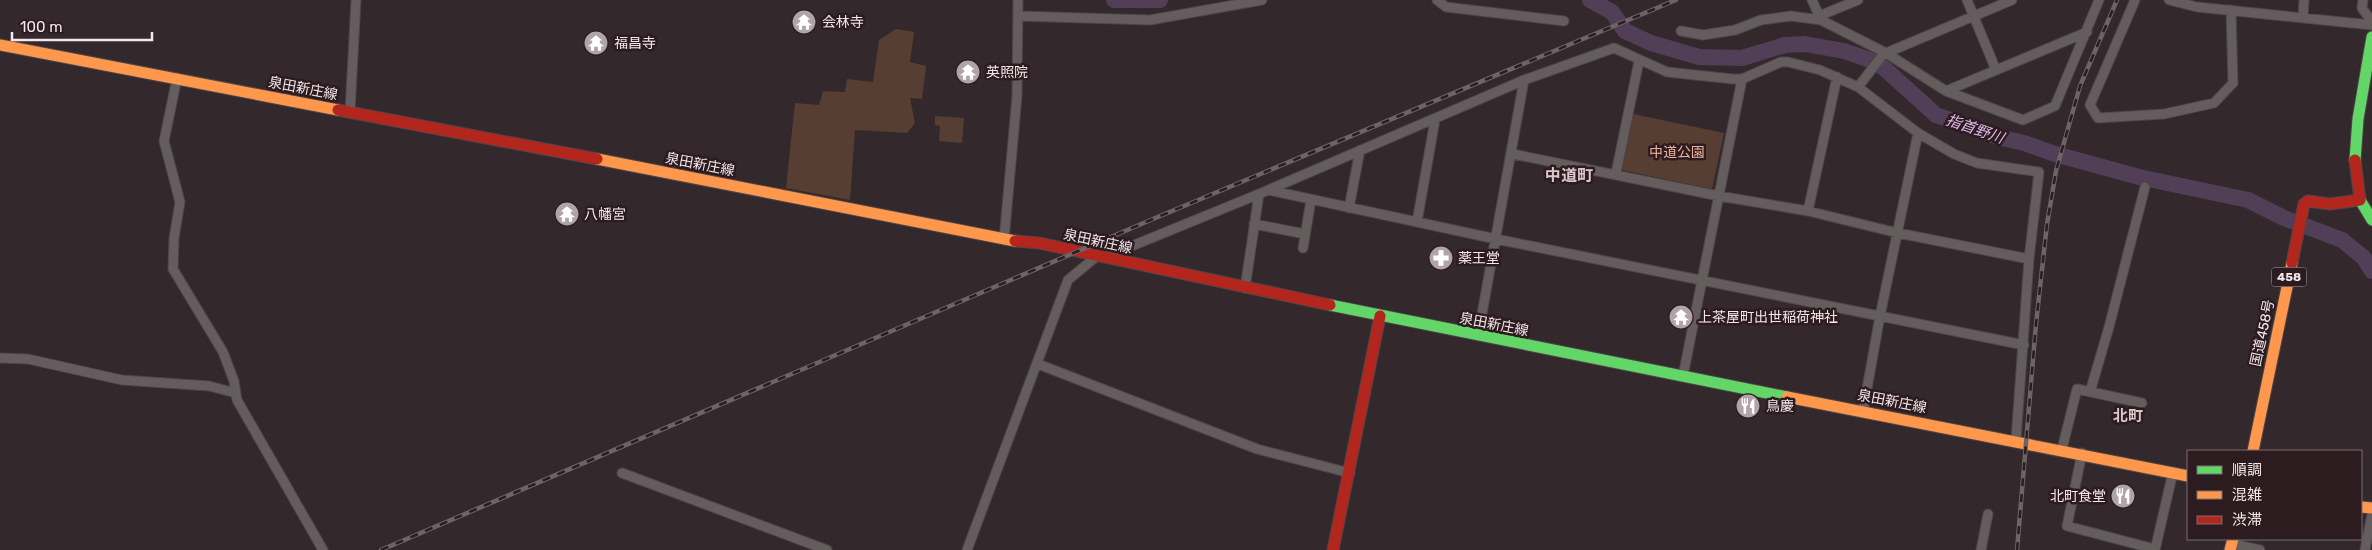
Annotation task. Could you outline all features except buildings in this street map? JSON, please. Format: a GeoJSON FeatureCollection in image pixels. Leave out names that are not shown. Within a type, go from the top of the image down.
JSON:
{"type":"FeatureCollection","features":[{"type":"Feature","properties":{"kind":"main road"},"geometry":{"type":"LineString","coordinates":[[2372,37],[2355,147],[2354,174],[2360,200],[2372,220]]}},
{"type":"Feature","properties":{"kind":"main road","name":"泉田新庄線"},"geometry":{"type":"LineString","coordinates":[[0,45],[1004,240],[1039,243],[1478,336],[2062,449],[2187,476]]}},
{"type":"Feature","properties":{"kind":"main road","name":"国道458号"},"geometry":{"type":"LineString","coordinates":[[2253,450],[2281,320],[2296,234],[2304,204],[2308,201],[2330,204],[2360,200]]}},
{"type":"Feature","properties":{"kind":"main road"},"geometry":{"type":"LineString","coordinates":[[1333,550],[1350,473],[1380,316]]}},
{"type":"Feature","properties":{"kind":"street"},"geometry":{"type":"LineString","coordinates":[[350,112],[356,0]]}},
{"type":"Feature","properties":{"kind":"street"},"geometry":{"type":"LineString","coordinates":[[1004,240],[1016,114],[1018,0]]}},
{"type":"Feature","properties":{"kind":"street"},"geometry":{"type":"LineString","coordinates":[[1019,16],[1150,20],[1262,0]]}},
{"type":"Feature","properties":{"kind":"street"},"geometry":{"type":"LineString","coordinates":[[1436,0],[1446,6],[1564,21]]}},
{"type":"Feature","properties":{"kind":"street"},"geometry":{"type":"LineString","coordinates":[[1812,0],[1820,18]]}},
{"type":"Feature","properties":{"kind":"street"},"geometry":{"type":"LineString","coordinates":[[1820,18],[1858,0]]}},
{"type":"Feature","properties":{"kind":"street"},"geometry":{"type":"LineString","coordinates":[[1967,0],[1996,70]]}},
{"type":"Feature","properties":{"kind":"street"},"geometry":{"type":"LineString","coordinates":[[1858,87],[1886,52],[2012,0]]}},
{"type":"Feature","properties":{"kind":"street"},"geometry":{"type":"LineString","coordinates":[[1681,31],[1703,35],[1735,30],[1761,20],[1791,16],[1820,18],[1886,52],[1946,91],[2023,120],[2055,106],[2099,0]]}},
{"type":"Feature","properties":{"kind":"street"},"geometry":{"type":"LineString","coordinates":[[2135,0],[2090,105],[2098,118],[2164,114],[2214,103],[2232,83],[2231,10]]}},
{"type":"Feature","properties":{"kind":"street"},"geometry":{"type":"LineString","coordinates":[[2169,0],[2196,7],[2372,24]]}},
{"type":"Feature","properties":{"kind":"street"},"geometry":{"type":"LineString","coordinates":[[2303,17],[2304,0]]}},
{"type":"Feature","properties":{"kind":"street"},"geometry":{"type":"LineString","coordinates":[[2363,0],[2362,8],[2372,24]]}},
{"type":"Feature","properties":{"kind":"street"},"geometry":{"type":"LineString","coordinates":[[1946,91],[2087,32]]}},
{"type":"Feature","properties":{"kind":"street"},"geometry":{"type":"LineString","coordinates":[[967,550],[1068,280],[1101,256],[1268,190],[1524,80],[1614,48],[1638,61],[1678,74],[1742,80],[1781,62],[1820,70],[1858,87],[1918,134],[1977,164],[2039,172],[2029,259],[2016,440]]}},
{"type":"Feature","properties":{"kind":"street"},"geometry":{"type":"LineString","coordinates":[[1616,173],[1638,61]]}},
{"type":"Feature","properties":{"kind":"street"},"geometry":{"type":"LineString","coordinates":[[1808,211],[1837,77]]}},
{"type":"Feature","properties":{"kind":"street"},"geometry":{"type":"LineString","coordinates":[[177,78],[164,140],[180,202],[174,238],[172,269],[223,352],[234,381],[237,400],[323,550]]}},
{"type":"Feature","properties":{"kind":"street"},"geometry":{"type":"LineString","coordinates":[[1478,336],[1513,154],[1524,80]]}},
{"type":"Feature","properties":{"kind":"street"},"geometry":{"type":"LineString","coordinates":[[1683,376],[1742,80]]}},
{"type":"Feature","properties":{"kind":"street"},"geometry":{"type":"LineString","coordinates":[[1418,222],[1434,120]]}},
{"type":"Feature","properties":{"kind":"street"},"geometry":{"type":"LineString","coordinates":[[1863,411],[1880,316],[1918,134]]}},
{"type":"Feature","properties":{"kind":"street"},"geometry":{"type":"LineString","coordinates":[[1349,208],[1360,150]]}},
{"type":"Feature","properties":{"kind":"street"},"geometry":{"type":"LineString","coordinates":[[1513,154],[1616,173],[1719,196],[1808,211],[1898,233],[2029,259]]}},
{"type":"Feature","properties":{"kind":"street"},"geometry":{"type":"LineString","coordinates":[[2090,392],[2145,187]]}},
{"type":"Feature","properties":{"kind":"street"},"geometry":{"type":"LineString","coordinates":[[1268,190],[1496,239],[2024,345]]}},
{"type":"Feature","properties":{"kind":"street"},"geometry":{"type":"LineString","coordinates":[[1245,288],[1258,194]]}},
{"type":"Feature","properties":{"kind":"street"},"geometry":{"type":"LineString","coordinates":[[1303,248],[1310,200]]}},
{"type":"Feature","properties":{"kind":"street"},"geometry":{"type":"LineString","coordinates":[[1254,224],[1305,234]]}},
{"type":"Feature","properties":{"kind":"street"},"geometry":{"type":"LineString","coordinates":[[0,358],[28,359],[122,380],[209,386],[236,394]]}},
{"type":"Feature","properties":{"kind":"street"},"geometry":{"type":"LineString","coordinates":[[1038,364],[1257,449],[1350,473]]}},
{"type":"Feature","properties":{"kind":"street"},"geometry":{"type":"LineString","coordinates":[[2062,449],[2077,389],[2142,403]]}},
{"type":"Feature","properties":{"kind":"street"},"geometry":{"type":"LineString","coordinates":[[2082,453],[2067,526],[2155,549],[2173,472]]}},
{"type":"Feature","properties":{"kind":"street"},"geometry":{"type":"LineString","coordinates":[[622,473],[827,550]]}},
{"type":"Feature","properties":{"kind":"street"},"geometry":{"type":"LineString","coordinates":[[1981,550],[1988,514]]}},
{"type":"Feature","properties":{"kind":"street"},"geometry":{"type":"LineString","coordinates":[[2365,550],[2372,514]]}},
{"type":"Feature","properties":{"kind":"street"},"geometry":{"type":"LineString","coordinates":[[2232,544],[2260,550]]}},
{"type":"Feature","properties":{"kind":"green space"},"geometry":{"type":"Polygon","coordinates":[[[896,29],[914,32],[910,62],[926,66],[922,99],[910,98],[915,123],[907,133],[855,130],[850,200],[786,188],[795,103],[819,105],[823,91],[845,92],[847,79],[873,82],[879,40],[896,29]]]}},
{"type":"Feature","properties":{"kind":"green space","name":"中道公園"},"geometry":{"type":"Polygon","coordinates":[[[1633,114],[1724,133],[1712,189],[1622,170],[1633,114]]]}},
{"type":"Feature","properties":{"kind":"green space"},"geometry":{"type":"Polygon","coordinates":[[[935,116],[964,118],[962,143],[939,141],[940,126],[935,125],[935,116]]]}},
{"type":"Feature","properties":{"kind":"waterway","name":"指首野川"},"geometry":{"type":"LineString","coordinates":[[1114,0],[1160,0]]}},
{"type":"Feature","properties":{"kind":"waterway","name":"指首野川"},"geometry":{"type":"LineString","coordinates":[[1590,0],[1612,12],[1625,31],[1651,43],[1699,57],[1742,58],[1785,45],[1805,44],[1844,51],[1870,60],[1884,68],[1936,115],[1998,137],[2139,177],[2248,200],[2284,218],[2342,240],[2364,258],[2372,271]]}},
{"type":"Feature","properties":{"kind":"railway"},"geometry":{"type":"LineString","coordinates":[[381,550],[1153,219],[1676,0]]}},
{"type":"Feature","properties":{"kind":"railway"},"geometry":{"type":"LineString","coordinates":[[2017,550],[2036,324],[2047,224],[2056,171],[2080,86],[2117,0]]}},
{"type":"Feature","properties":{"kind":"traffic: fast"},"geometry":{"type":"LineString","coordinates":[[2355,160],[2358,119],[2372,37]]}},
{"type":"Feature","properties":{"kind":"traffic: fast"},"geometry":{"type":"LineString","coordinates":[[2360,200],[2372,220]]}},
{"type":"Feature","properties":{"kind":"traffic: fast"},"geometry":{"type":"LineString","coordinates":[[1330,305],[1787,397]]}},
{"type":"Feature","properties":{"kind":"traffic: slow"},"geometry":{"type":"LineString","coordinates":[[0,45],[338,110]]}},
{"type":"Feature","properties":{"kind":"traffic: slow"},"geometry":{"type":"LineString","coordinates":[[597,159],[1015,241]]}},
{"type":"Feature","properties":{"kind":"traffic: slow"},"geometry":{"type":"LineString","coordinates":[[2253,450],[2292,263]]}},
{"type":"Feature","properties":{"kind":"traffic: slow"},"geometry":{"type":"LineString","coordinates":[[1787,397],[2187,476]]}},
{"type":"Feature","properties":{"kind":"traffic: slow"},"geometry":{"type":"LineString","coordinates":[[2362,507],[2372,508]]}},
{"type":"Feature","properties":{"kind":"traffic: slow"},"geometry":{"type":"LineString","coordinates":[[2230,550],[2233,540]]}},
{"type":"Feature","properties":{"kind":"traffic: jam"},"geometry":{"type":"LineString","coordinates":[[338,110],[597,159]]}},
{"type":"Feature","properties":{"kind":"traffic: jam"},"geometry":{"type":"LineString","coordinates":[[2292,263],[2304,204],[2308,201],[2330,204],[2360,200],[2355,160]]}},
{"type":"Feature","properties":{"kind":"traffic: jam"},"geometry":{"type":"LineString","coordinates":[[1015,241],[1039,243],[1330,305]]}},
{"type":"Feature","properties":{"kind":"traffic: jam"},"geometry":{"type":"LineString","coordinates":[[1333,550],[1380,316]]}},
{"type":"Feature","properties":{"kind":"place","name":"会林寺"},"geometry":{"type":"Point","coordinates":[804,22]}},
{"type":"Feature","properties":{"kind":"place","name":"福昌寺"},"geometry":{"type":"Point","coordinates":[596,43]}},
{"type":"Feature","properties":{"kind":"place","name":"英照院"},"geometry":{"type":"Point","coordinates":[968,72]}},
{"type":"Feature","properties":{"kind":"place","name":"八幡宮"},"geometry":{"type":"Point","coordinates":[567,214]}},
{"type":"Feature","properties":{"kind":"place","name":"薬王堂"},"geometry":{"type":"Point","coordinates":[1441,258]}},
{"type":"Feature","properties":{"kind":"place","name":"上茶屋町出世稲荷神社"},"geometry":{"type":"Point","coordinates":[1681,317]}},
{"type":"Feature","properties":{"kind":"place","name":"鳥慶"},"geometry":{"type":"Point","coordinates":[1748,406]}},
{"type":"Feature","properties":{"kind":"place","name":"北町食堂"},"geometry":{"type":"Point","coordinates":[2123,496]}},
{"type":"Feature","properties":{"kind":"district","name":"中道町"},"geometry":{"type":"Point","coordinates":[1569,175]}},
{"type":"Feature","properties":{"kind":"district","name":"北町"},"geometry":{"type":"Point","coordinates":[2128,416]}}]}
